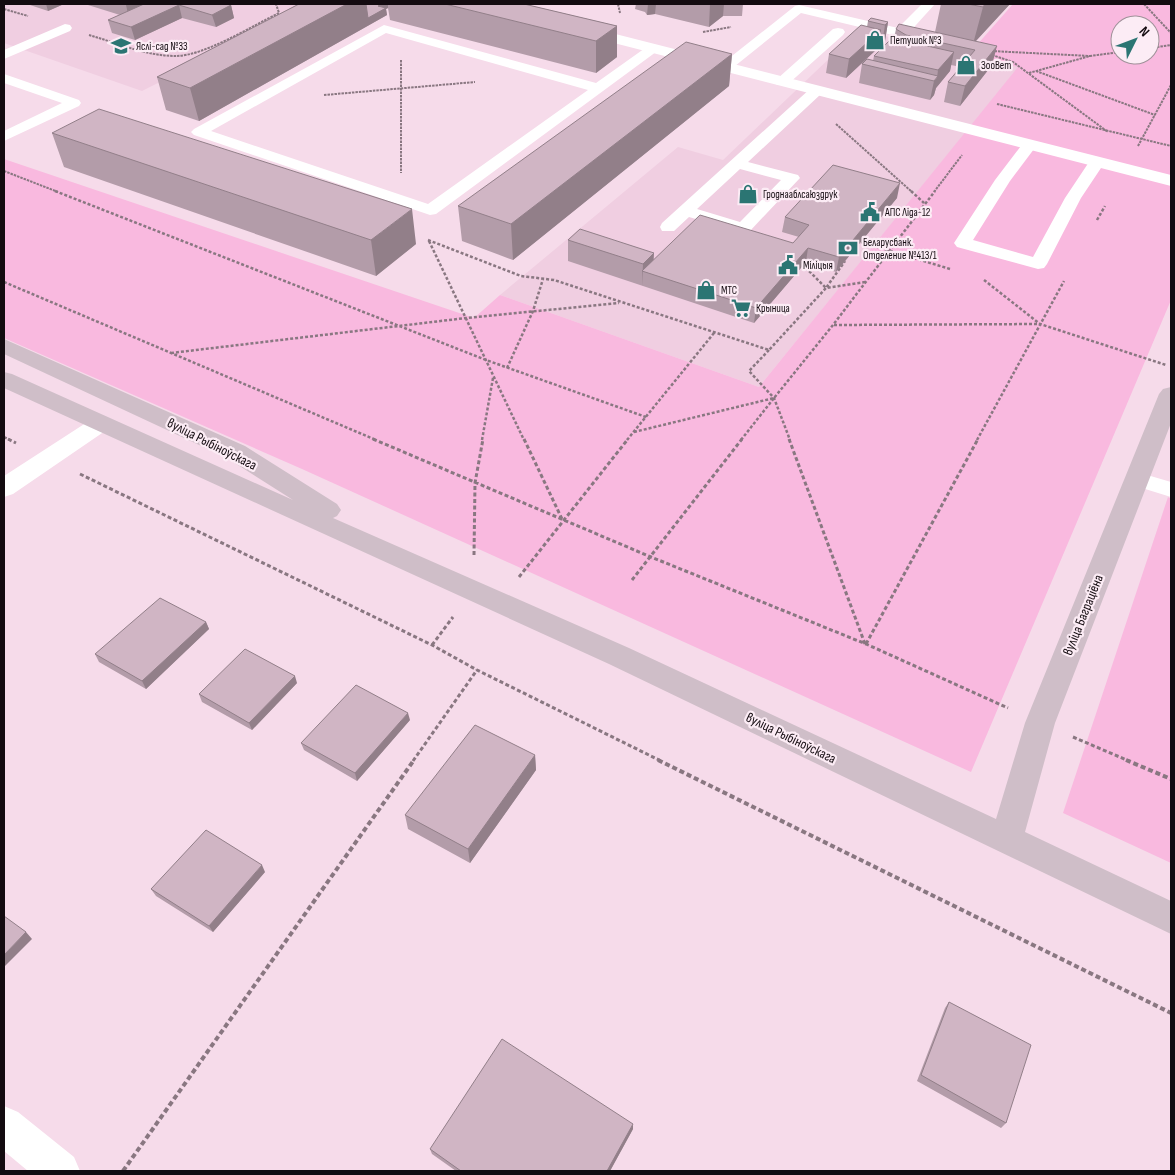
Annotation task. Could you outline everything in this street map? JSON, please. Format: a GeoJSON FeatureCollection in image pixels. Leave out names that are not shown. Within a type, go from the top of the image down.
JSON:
{"type":"FeatureCollection","features":[{"type":"Feature","properties":{"kind":"main road","name":"вуліца Рыбіноўскага"},"geometry":{"type":"LineString","coordinates":[[4,346],[236,452],[410,562]]}},
{"type":"Feature","properties":{"kind":"main road","name":"вуліца Рыбіноўскага"},"geometry":{"type":"LineString","coordinates":[[4,379],[100,424],[619,656],[1171,918]]}},
{"type":"Feature","properties":{"kind":"main road","name":"вуліца Баграціёна"},"geometry":{"type":"LineString","coordinates":[[1006,840],[1040,723],[1171,394]]}},
{"type":"Feature","properties":{"kind":"street"},"geometry":{"type":"LineString","coordinates":[[563,26],[782,82],[812,94],[979,132],[1171,181]]}},
{"type":"Feature","properties":{"kind":"street"},"geometry":{"type":"LineString","coordinates":[[4,488],[100,424]]}},
{"type":"Feature","properties":{"kind":"street"},"geometry":{"type":"LineString","coordinates":[[4,1126],[60,1171]]}},
{"type":"Feature","properties":{"kind":"lane"},"geometry":{"type":"LineString","coordinates":[[784,6],[901,33],[929,4]]}},
{"type":"Feature","properties":{"kind":"lane"},"geometry":{"type":"LineString","coordinates":[[725,67],[799,9]]}},
{"type":"Feature","properties":{"kind":"lane"},"geometry":{"type":"LineString","coordinates":[[4,55],[65,28]]}},
{"type":"Feature","properties":{"kind":"lane"},"geometry":{"type":"LineString","coordinates":[[598,88],[384,30],[199,132],[430,210],[653,49]]}},
{"type":"Feature","properties":{"kind":"lane"},"geometry":{"type":"LineString","coordinates":[[782,82],[838,32]]}},
{"type":"Feature","properties":{"kind":"lane"},"geometry":{"type":"LineString","coordinates":[[4,78],[74,103],[4,137]]}},
{"type":"Feature","properties":{"kind":"lane"},"geometry":{"type":"LineString","coordinates":[[668,227],[812,94]]}},
{"type":"Feature","properties":{"kind":"lane"},"geometry":{"type":"LineString","coordinates":[[1029,145],[1003,180],[963,243],[1038,264],[1073,198],[1097,162]]}},
{"type":"Feature","properties":{"kind":"lane"},"geometry":{"type":"LineString","coordinates":[[686,211],[743,228],[792,178],[736,163]]}},
{"type":"Feature","properties":{"kind":"lane"},"geometry":{"type":"LineString","coordinates":[[1137,480],[1171,490]]}},
{"type":"Feature","properties":{"kind":"path"},"geometry":{"type":"LineString","coordinates":[[4,9],[149,53],[176,56],[196,53],[279,13],[276,4]]}},
{"type":"Feature","properties":{"kind":"path"},"geometry":{"type":"LineString","coordinates":[[1144,4],[1171,33]]}},
{"type":"Feature","properties":{"kind":"path"},"geometry":{"type":"LineString","coordinates":[[700,32],[728,28],[734,24]]}},
{"type":"Feature","properties":{"kind":"path"},"geometry":{"type":"LineString","coordinates":[[401,34],[401,201]]}},
{"type":"Feature","properties":{"kind":"path"},"geometry":{"type":"LineString","coordinates":[[1090,56],[985,52],[1013,62],[1108,132]]}},
{"type":"Feature","properties":{"kind":"path"},"geometry":{"type":"LineString","coordinates":[[1008,52],[1013,62]]}},
{"type":"Feature","properties":{"kind":"path"},"geometry":{"type":"LineString","coordinates":[[1028,74],[1090,56],[1110,53]]}},
{"type":"Feature","properties":{"kind":"path"},"geometry":{"type":"LineString","coordinates":[[1036,71],[1155,115]]}},
{"type":"Feature","properties":{"kind":"path"},"geometry":{"type":"LineString","coordinates":[[324,95],[477,82]]}},
{"type":"Feature","properties":{"kind":"path"},"geometry":{"type":"LineString","coordinates":[[1097,220],[1171,85]]}},
{"type":"Feature","properties":{"kind":"path"},"geometry":{"type":"LineString","coordinates":[[812,94],[924,204]]}},
{"type":"Feature","properties":{"kind":"path"},"geometry":{"type":"LineString","coordinates":[[997,104],[1171,146]]}},
{"type":"Feature","properties":{"kind":"path"},"geometry":{"type":"LineString","coordinates":[[632,580],[833,324],[979,132]]}},
{"type":"Feature","properties":{"kind":"path"},"geometry":{"type":"LineString","coordinates":[[4,171],[486,360],[646,417]]}},
{"type":"Feature","properties":{"kind":"path"},"geometry":{"type":"LineString","coordinates":[[562,520],[428,240],[521,276],[554,280],[769,350]]}},
{"type":"Feature","properties":{"kind":"path"},"geometry":{"type":"LineString","coordinates":[[861,242],[952,270]]}},
{"type":"Feature","properties":{"kind":"path"},"geometry":{"type":"LineString","coordinates":[[845,261],[826,288],[749,371],[774,398],[866,644]]}},
{"type":"Feature","properties":{"kind":"path"},"geometry":{"type":"LineString","coordinates":[[800,262],[826,288]]}},
{"type":"Feature","properties":{"kind":"path"},"geometry":{"type":"LineString","coordinates":[[507,368],[533,312],[543,278]]}},
{"type":"Feature","properties":{"kind":"path"},"geometry":{"type":"LineString","coordinates":[[979,278],[988,281],[1040,324]]}},
{"type":"Feature","properties":{"kind":"path"},"geometry":{"type":"LineString","coordinates":[[866,644],[1064,281]]}},
{"type":"Feature","properties":{"kind":"path"},"geometry":{"type":"LineString","coordinates":[[4,282],[562,520],[866,644],[1040,723],[1171,779]]}},
{"type":"Feature","properties":{"kind":"path"},"geometry":{"type":"LineString","coordinates":[[826,288],[865,282]]}},
{"type":"Feature","properties":{"kind":"path"},"geometry":{"type":"LineString","coordinates":[[170,353],[466,318],[622,303]]}},
{"type":"Feature","properties":{"kind":"path"},"geometry":{"type":"LineString","coordinates":[[833,324],[1040,324],[1171,366]]}},
{"type":"Feature","properties":{"kind":"path"},"geometry":{"type":"LineString","coordinates":[[473,590],[518,578],[562,520],[714,333]]}},
{"type":"Feature","properties":{"kind":"path"},"geometry":{"type":"LineString","coordinates":[[475,483],[494,377]]}},
{"type":"Feature","properties":{"kind":"path"},"geometry":{"type":"LineString","coordinates":[[634,432],[774,398]]}},
{"type":"Feature","properties":{"kind":"path"},"geometry":{"type":"LineString","coordinates":[[4,437],[432,645],[477,670],[1171,1013]]}},
{"type":"Feature","properties":{"kind":"path"},"geometry":{"type":"LineString","coordinates":[[123,1171],[477,670]]}},
{"type":"Feature","properties":{"kind":"shaded area","name":"Яслі-сад №33"},"geometry":{"type":"Polygon","coordinates":[[[4,4],[315,4],[142,91],[4,43],[4,4]]]}},
{"type":"Feature","properties":{"kind":"shaded area"},"geometry":{"type":"Polygon","coordinates":[[[1013,4],[1171,4],[1171,300],[971,772],[302,469],[4,338],[4,159],[474,318],[500,295],[759,387],[1018,67],[968,55],[1013,4]]]}},
{"type":"Feature","properties":{"kind":"shaded area"},"geometry":{"type":"Polygon","coordinates":[[[859,30],[1019,67],[759,387],[500,295],[678,147],[723,160],[859,30]]]}},
{"type":"Feature","properties":{"kind":"shaded area"},"geometry":{"type":"Polygon","coordinates":[[[1168,497],[1171,499],[1171,863],[1063,813],[1168,497]]]}},
{"type":"Feature","properties":{"kind":"building"},"geometry":{"type":"Polygon","coordinates":[[[144,4],[231,5],[212,15],[179,5],[131,27],[108,20],[144,4]]]}},
{"type":"Feature","properties":{"kind":"building"},"geometry":{"type":"Polygon","coordinates":[[[299,4],[347,4],[190,88],[157,77],[299,4]]]}},
{"type":"Feature","properties":{"kind":"building"},"geometry":{"type":"Polygon","coordinates":[[[366,4],[383,4],[378,6],[386,8],[368,18],[366,4]]]}},
{"type":"Feature","properties":{"kind":"building"},"geometry":{"type":"Polygon","coordinates":[[[445,4],[524,4],[617,26],[596,41],[445,4]]]}},
{"type":"Feature","properties":{"kind":"building"},"geometry":{"type":"Polygon","coordinates":[[[968,4],[985,4],[983,7],[968,4]]]}},
{"type":"Feature","properties":{"kind":"building"},"geometry":{"type":"Polygon","coordinates":[[[871,18],[888,22],[885,25],[868,21],[871,18]]]}},
{"type":"Feature","properties":{"kind":"building"},"geometry":{"type":"Polygon","coordinates":[[[899,24],[997,46],[965,86],[948,82],[975,50],[906,35],[896,29],[899,24]]]}},
{"type":"Feature","properties":{"kind":"building"},"geometry":{"type":"Polygon","coordinates":[[[861,25],[881,30],[849,59],[829,54],[861,25]]]}},
{"type":"Feature","properties":{"kind":"building"},"geometry":{"type":"Polygon","coordinates":[[[892,38],[954,52],[938,70],[874,56],[892,38]]]}},
{"type":"Feature","properties":{"kind":"building"},"geometry":{"type":"Polygon","coordinates":[[[686,42],[732,54],[511,224],[458,206],[686,42]]]}},
{"type":"Feature","properties":{"kind":"building"},"geometry":{"type":"Polygon","coordinates":[[[867,59],[938,76],[934,81],[862,64],[867,59]]]}},
{"type":"Feature","properties":{"kind":"building"},"geometry":{"type":"Polygon","coordinates":[[[99,109],[412,209],[371,240],[52,133],[99,109]]]}},
{"type":"Feature","properties":{"kind":"building"},"geometry":{"type":"Polygon","coordinates":[[[833,165],[900,183],[839,257],[808,248],[756,308],[642,271],[700,215],[793,243],[809,225],[785,217],[833,165]]]}},
{"type":"Feature","properties":{"kind":"building"},"geometry":{"type":"Polygon","coordinates":[[[580,229],[654,253],[643,264],[568,240],[580,229]]]}},
{"type":"Feature","properties":{"kind":"building"},"geometry":{"type":"Polygon","coordinates":[[[160,598],[206,622],[142,681],[95,654],[160,598]]]}},
{"type":"Feature","properties":{"kind":"building"},"geometry":{"type":"Polygon","coordinates":[[[245,649],[295,676],[249,723],[199,694],[245,649]]]}},
{"type":"Feature","properties":{"kind":"building"},"geometry":{"type":"Polygon","coordinates":[[[356,685],[408,713],[355,773],[301,743],[356,685]]]}},
{"type":"Feature","properties":{"kind":"building"},"geometry":{"type":"Polygon","coordinates":[[[475,725],[535,755],[468,849],[405,815],[475,725]]]}},
{"type":"Feature","properties":{"kind":"building"},"geometry":{"type":"Polygon","coordinates":[[[206,830],[262,865],[209,926],[151,889],[206,830]]]}},
{"type":"Feature","properties":{"kind":"building"},"geometry":{"type":"Polygon","coordinates":[[[4,916],[26,932],[4,955],[4,916]]]}},
{"type":"Feature","properties":{"kind":"building"},"geometry":{"type":"Polygon","coordinates":[[[949,1002],[1031,1045],[1006,1123],[921,1075],[949,1002]]]}},
{"type":"Feature","properties":{"kind":"building"},"geometry":{"type":"Polygon","coordinates":[[[502,1039],[633,1124],[607,1171],[461,1171],[430,1149],[502,1039]]]}},
{"type":"Feature","properties":{"kind":"place","name":"Петушок №3"},"geometry":{"type":"Point","coordinates":[875,40]}},
{"type":"Feature","properties":{"kind":"place","name":"Яслі-сад №33"},"geometry":{"type":"Point","coordinates":[121,46]}},
{"type":"Feature","properties":{"kind":"place","name":"ЗооВет"},"geometry":{"type":"Point","coordinates":[966,65]}},
{"type":"Feature","properties":{"kind":"place","name":"Гроднааблсаюздрук"},"geometry":{"type":"Point","coordinates":[748,194]}},
{"type":"Feature","properties":{"kind":"place","name":"АПС Ліда-12"},"geometry":{"type":"Point","coordinates":[870,212]}},
{"type":"Feature","properties":{"kind":"place","name":"Беларусбанк. Отделение №413/1"},"geometry":{"type":"Point","coordinates":[848,248]}},
{"type":"Feature","properties":{"kind":"place","name":"Міліцыя"},"geometry":{"type":"Point","coordinates":[788,265]}},
{"type":"Feature","properties":{"kind":"place","name":"МТС"},"geometry":{"type":"Point","coordinates":[706,290]}},
{"type":"Feature","properties":{"kind":"place","name":"Крыница"},"geometry":{"type":"Point","coordinates":[741,308]}}]}
